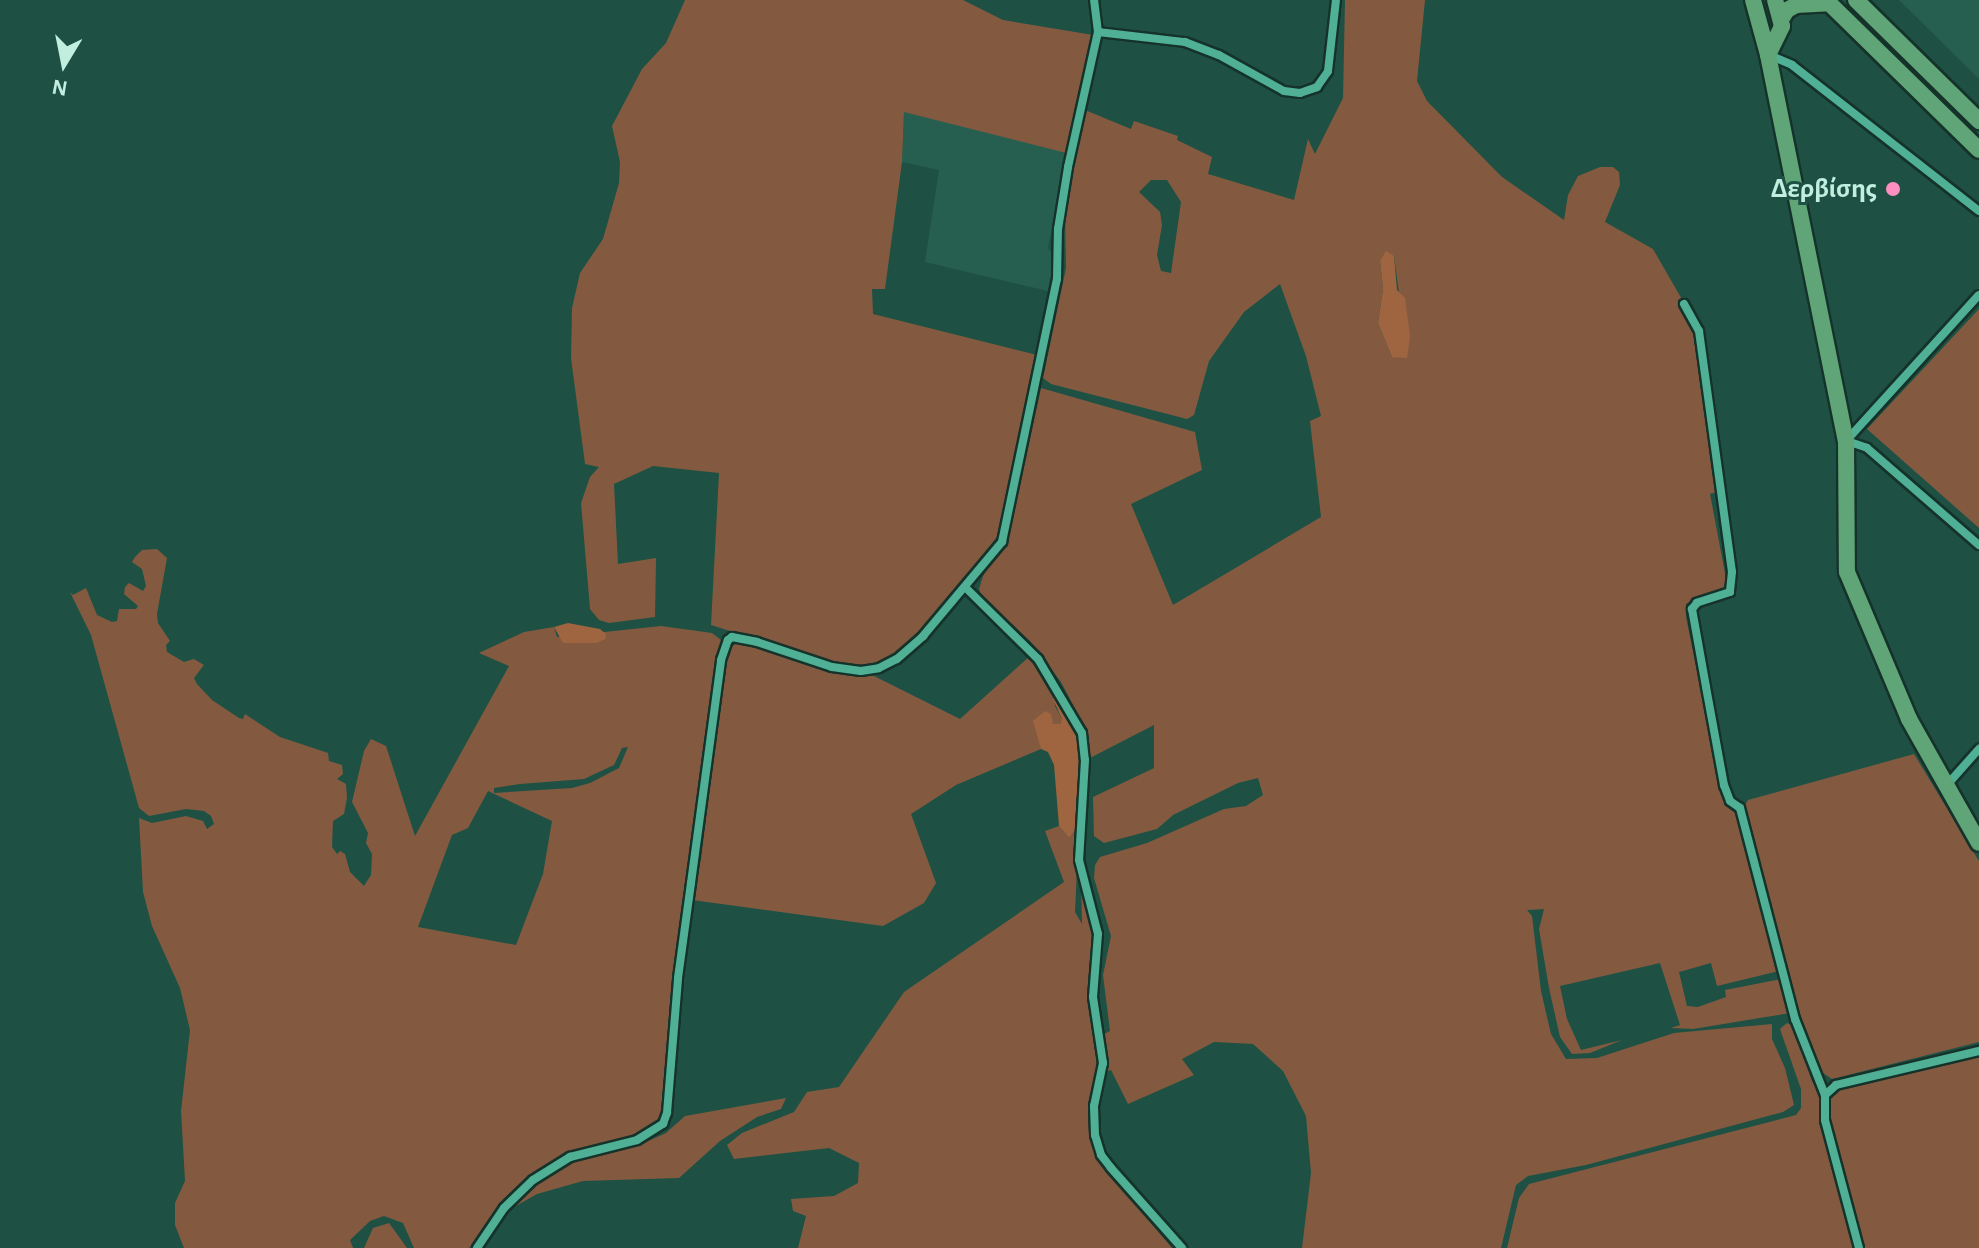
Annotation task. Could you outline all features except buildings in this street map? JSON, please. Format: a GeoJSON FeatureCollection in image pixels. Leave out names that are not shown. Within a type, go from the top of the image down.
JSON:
{"type":"FeatureCollection","features":[{"type":"Feature","properties":{"kind":"street"},"geometry":{"type":"LineString","coordinates":[[477,1248],[504,1208],[533,1180],[570,1157],[637,1140],[650,1135],[663,1124],[667,1113],[685,924],[721,660],[728,640],[732,637],[757,642],[832,667],[870,671],[897,659],[923,636],[996,552],[1010,514],[1060,264],[1058,229],[1068,167],[1098,32],[1094,0]]}},
{"type":"Feature","properties":{"kind":"street"},"geometry":{"type":"LineString","coordinates":[[1098,32],[1185,42],[1219,55],[1284,91],[1300,93],[1317,87],[1328,71],[1336,0]]}},
{"type":"Feature","properties":{"kind":"street"},"geometry":{"type":"LineString","coordinates":[[1753,0],[1768,55],[1846,441],[1847,572],[1909,719],[1979,843]]}},
{"type":"Feature","properties":{"kind":"street"},"geometry":{"type":"LineString","coordinates":[[1775,0],[1782,18]]}},
{"type":"Feature","properties":{"kind":"street"},"geometry":{"type":"LineString","coordinates":[[1856,0],[1979,121]]}},
{"type":"Feature","properties":{"kind":"street"},"geometry":{"type":"LineString","coordinates":[[1768,55],[1779,36],[1782,18],[1787,10],[1796,5],[1828,2],[1979,150]]}},
{"type":"Feature","properties":{"kind":"street"},"geometry":{"type":"LineString","coordinates":[[1768,55],[1792,65],[1979,211]]}},
{"type":"Feature","properties":{"kind":"street"},"geometry":{"type":"LineString","coordinates":[[1846,441],[1979,295]]}},
{"type":"Feature","properties":{"kind":"street"},"geometry":{"type":"LineString","coordinates":[[1684,304],[1699,331],[1732,572],[1730,592],[1697,603],[1692,609],[1724,785],[1730,801],[1740,808],[1795,1019],[1825,1095],[1825,1120],[1859,1248]]}},
{"type":"Feature","properties":{"kind":"street"},"geometry":{"type":"LineString","coordinates":[[1846,441],[1867,448],[1979,545]]}},
{"type":"Feature","properties":{"kind":"street"},"geometry":{"type":"LineString","coordinates":[[965,587],[1017,634],[1038,659],[1082,733],[1085,760],[1079,860],[1098,934],[1093,997],[1103,1063],[1094,1106],[1095,1135],[1101,1155],[1111,1168],[1182,1248]]}},
{"type":"Feature","properties":{"kind":"street"},"geometry":{"type":"LineString","coordinates":[[1946,786],[1979,749]]}},
{"type":"Feature","properties":{"kind":"street"},"geometry":{"type":"LineString","coordinates":[[1825,1095],[1836,1085],[1979,1051]]}},
{"type":"Feature","properties":{"kind":"shaded area"},"geometry":{"type":"Polygon","coordinates":[[[685,0],[963,0],[1003,20],[1093,35],[1066,153],[904,112],[902,162],[885,289],[872,289],[873,314],[1037,355],[998,535],[974,571],[906,645],[889,660],[876,665],[837,665],[711,625],[719,473],[653,466],[614,484],[618,564],[656,558],[655,617],[609,623],[599,620],[590,609],[581,503],[590,477],[599,467],[585,464],[571,358],[572,308],[580,273],[603,239],[619,183],[620,162],[612,126],[642,69],[666,43],[685,0]]]}},
{"type":"Feature","properties":{"kind":"shaded area"},"geometry":{"type":"Polygon","coordinates":[[[1345,0],[1425,0],[1417,81],[1427,101],[1502,177],[1564,220],[1568,195],[1578,176],[1600,167],[1613,167],[1619,172],[1620,185],[1605,222],[1653,249],[1695,322],[1707,363],[1699,366],[1719,491],[1710,494],[1728,589],[1686,604],[1686,617],[1721,791],[1735,811],[1779,971],[1717,986],[1711,963],[1679,972],[1687,1006],[1698,1007],[1726,997],[1725,990],[1781,979],[1790,1013],[1693,1029],[1671,1028],[1680,1025],[1660,963],[1560,986],[1567,1019],[1581,1050],[1622,1040],[1590,1053],[1572,1054],[1560,1037],[1549,988],[1539,929],[1544,909],[1527,910],[1532,916],[1541,991],[1551,1034],[1566,1059],[1597,1058],[1674,1033],[1772,1024],[1772,1039],[1785,1068],[1794,1105],[1783,1112],[1586,1165],[1528,1176],[1516,1185],[1501,1248],[1302,1248],[1311,1173],[1306,1116],[1283,1071],[1253,1044],[1214,1042],[1182,1059],[1194,1075],[1128,1104],[1111,1070],[1105,1072],[1102,1035],[1110,1031],[1103,975],[1111,936],[1094,878],[1095,865],[1100,857],[1147,843],[1224,809],[1246,806],[1263,795],[1258,778],[1238,783],[1173,815],[1157,829],[1104,843],[1094,836],[1093,797],[1154,768],[1154,725],[1088,759],[1084,726],[1061,682],[1030,641],[982,597],[979,589],[983,576],[1010,532],[1041,388],[1195,432],[1202,470],[1131,504],[1173,605],[1321,517],[1310,421],[1321,416],[1306,356],[1280,284],[1244,312],[1209,361],[1194,415],[1187,419],[1051,384],[1043,378],[1066,268],[1065,214],[1085,110],[1131,129],[1134,121],[1178,136],[1177,140],[1212,157],[1208,174],[1294,200],[1308,139],[1315,154],[1343,98],[1345,0]],[[1151,180],[1139,192],[1160,212],[1162,225],[1157,255],[1161,271],[1171,273],[1181,202],[1167,180],[1151,180]],[[1394,256],[1380,261],[1383,289],[1378,323],[1392,357],[1406,344],[1394,256]]]}},
{"type":"Feature","properties":{"kind":"shaded area"},"geometry":{"type":"Polygon","coordinates":[[[1899,0],[1979,0],[1979,79],[1899,0]]]}},
{"type":"Feature","properties":{"kind":"shaded area"},"geometry":{"type":"Polygon","coordinates":[[[904,111],[1066,153],[1048,248],[1054,257],[1048,291],[925,262],[939,170],[902,162],[904,111]]]}},
{"type":"Feature","properties":{"kind":"shaded area"},"geometry":{"type":"Polygon","coordinates":[[[1386,251],[1394,256],[1397,290],[1405,298],[1410,336],[1407,358],[1392,357],[1378,323],[1383,289],[1380,261],[1386,251]]]}},
{"type":"Feature","properties":{"kind":"shaded area"},"geometry":{"type":"Polygon","coordinates":[[[1979,309],[1979,528],[1867,429],[1979,309]]]}},
{"type":"Feature","properties":{"kind":"shaded area"},"geometry":{"type":"Polygon","coordinates":[[[157,549],[167,558],[157,614],[158,623],[170,641],[166,645],[167,652],[184,662],[194,659],[204,665],[194,678],[197,684],[212,700],[239,718],[243,719],[245,714],[280,737],[328,753],[329,761],[342,765],[343,774],[337,779],[346,784],[347,798],[344,814],[333,821],[332,847],[337,854],[340,851],[345,854],[350,872],[364,886],[371,875],[372,854],[366,843],[368,833],[352,802],[364,751],[371,739],[386,746],[415,836],[509,666],[479,653],[524,632],[554,627],[557,637],[661,626],[712,633],[721,640],[692,860],[681,912],[660,1119],[647,1131],[568,1154],[535,1174],[514,1191],[469,1248],[414,1248],[403,1223],[384,1216],[370,1221],[350,1240],[353,1248],[184,1248],[175,1225],[175,1203],[185,1181],[181,1111],[190,1030],[180,988],[152,926],[143,892],[139,818],[152,823],[186,816],[203,821],[207,829],[214,824],[211,816],[204,811],[186,809],[149,816],[139,808],[91,635],[70,592],[73,595],[86,588],[97,615],[117,621],[119,609],[136,609],[138,606],[124,594],[125,587],[129,583],[143,591],[146,586],[142,569],[132,562],[142,550],[157,549]],[[628,747],[622,748],[614,765],[584,779],[494,788],[494,793],[572,788],[590,783],[619,768],[628,747]],[[488,791],[468,828],[452,835],[418,927],[516,945],[543,874],[552,821],[488,791]]]}},
{"type":"Feature","properties":{"kind":"shaded area"},"geometry":{"type":"Polygon","coordinates":[[[568,623],[600,629],[606,634],[605,639],[597,643],[563,643],[554,627],[568,623]]]}},
{"type":"Feature","properties":{"kind":"shaded area"},"geometry":{"type":"Polygon","coordinates":[[[739,642],[825,668],[870,674],[960,719],[1030,656],[1057,692],[1055,706],[1062,719],[1060,724],[1053,724],[1050,719],[1040,742],[1041,749],[956,785],[911,814],[936,883],[924,903],[883,926],[692,900],[701,859],[725,658],[728,649],[739,642]]]}},
{"type":"Feature","properties":{"kind":"shaded area"},"geometry":{"type":"Polygon","coordinates":[[[1057,692],[1077,730],[1082,753],[1079,826],[1069,838],[1059,826],[1054,765],[1048,752],[1041,749],[1033,721],[1045,711],[1051,714],[1053,724],[1060,724],[1062,719],[1053,699],[1057,692]]]}},
{"type":"Feature","properties":{"kind":"shaded area"},"geometry":{"type":"Polygon","coordinates":[[[1914,754],[1979,861],[1979,1042],[1832,1079],[1817,1069],[1797,1013],[1743,812],[1748,800],[1914,754]]]}},
{"type":"Feature","properties":{"kind":"shaded area"},"geometry":{"type":"Polygon","coordinates":[[[1059,826],[1069,838],[1079,826],[1075,912],[1082,924],[1081,884],[1095,931],[1090,981],[1099,1054],[1089,1113],[1091,1138],[1108,1172],[1172,1248],[798,1248],[806,1216],[793,1211],[791,1199],[834,1196],[858,1183],[859,1163],[829,1148],[734,1159],[727,1145],[742,1133],[794,1112],[807,1092],[839,1087],[904,992],[1064,882],[1045,831],[1059,826]]]}},
{"type":"Feature","properties":{"kind":"shaded area"},"geometry":{"type":"Polygon","coordinates":[[[1787,1023],[1794,1026],[1812,1081],[1820,1092],[1820,1110],[1856,1248],[1507,1248],[1519,1198],[1529,1184],[1796,1115],[1801,1108],[1801,1089],[1780,1029],[1787,1023]]]}},
{"type":"Feature","properties":{"kind":"shaded area"},"geometry":{"type":"Polygon","coordinates":[[[1979,1050],[1979,1248],[1862,1248],[1828,1119],[1830,1095],[1842,1088],[1979,1050]]]}},
{"type":"Feature","properties":{"kind":"shaded area"},"geometry":{"type":"Polygon","coordinates":[[[786,1098],[781,1109],[757,1117],[720,1141],[679,1178],[583,1181],[537,1194],[514,1207],[531,1186],[567,1161],[646,1142],[666,1133],[685,1116],[786,1098]]]}},
{"type":"Feature","properties":{"kind":"shaded area"},"geometry":{"type":"Polygon","coordinates":[[[389,1223],[407,1248],[364,1248],[373,1228],[389,1223]]]}},
{"type":"Feature","properties":{"kind":"place","name":"Δερβίσης"},"geometry":{"type":"Point","coordinates":[1893,189]}}]}
